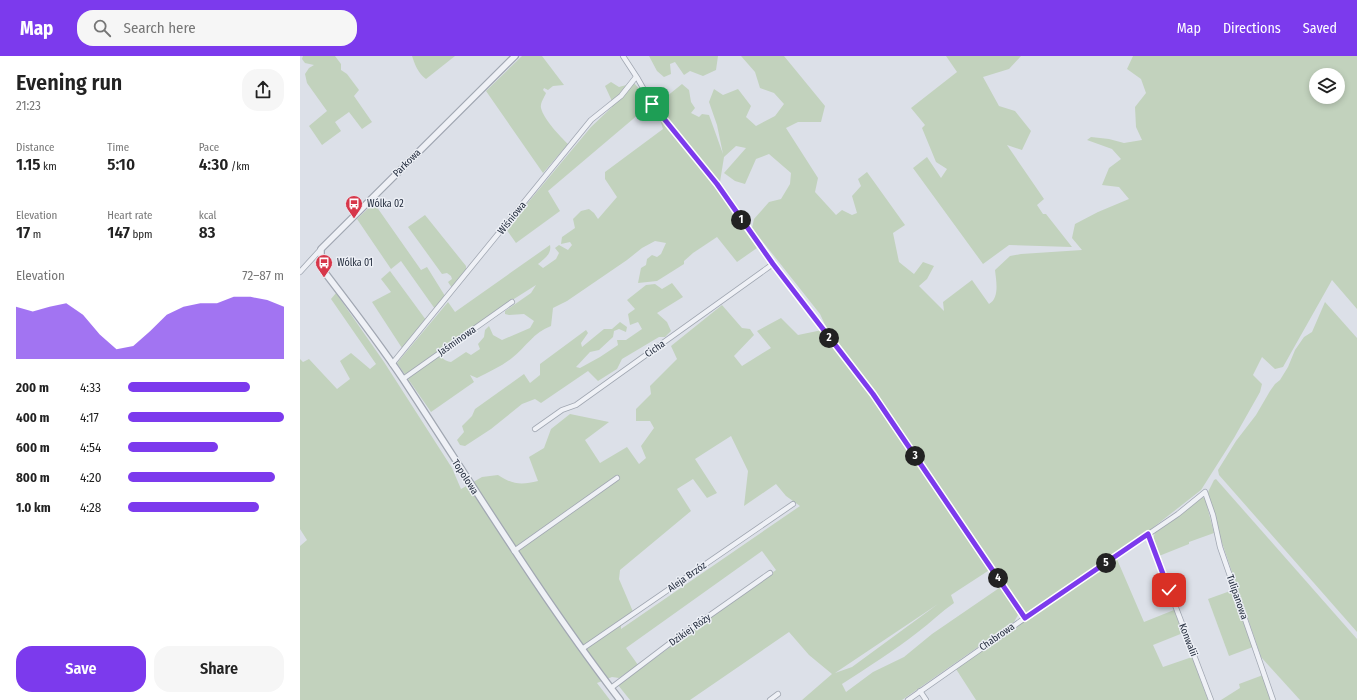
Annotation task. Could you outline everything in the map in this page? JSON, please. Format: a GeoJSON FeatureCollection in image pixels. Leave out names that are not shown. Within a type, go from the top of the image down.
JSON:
{"type":"FeatureCollection","features":[{"type":"Feature","properties":{"kind":"street","name":"Parkowa"},"geometry":{"type":"LineString","coordinates":[[300,272],[321,249],[515,56]]}},
{"type":"Feature","properties":{"kind":"street"},"geometry":{"type":"LineString","coordinates":[[623,56],[652,104],[720,188],[773,264],[873,394],[1025,618]]}},
{"type":"Feature","properties":{"kind":"street","name":"Wiśniowa"},"geometry":{"type":"LineString","coordinates":[[392,364],[591,120],[621,96],[636,77]]}},
{"type":"Feature","properties":{"kind":"street","name":"Topolowa"},"geometry":{"type":"LineString","coordinates":[[321,249],[320,262],[326,274],[403,379],[514,551],[582,649],[620,700]]}},
{"type":"Feature","properties":{"kind":"street","name":"Cicha"},"geometry":{"type":"LineString","coordinates":[[535,429],[562,410],[576,405],[773,264]]}},
{"type":"Feature","properties":{"kind":"street","name":"Jaśminowa"},"geometry":{"type":"LineString","coordinates":[[403,379],[512,302]]}},
{"type":"Feature","properties":{"kind":"street"},"geometry":{"type":"LineString","coordinates":[[514,551],[617,478]]}},
{"type":"Feature","properties":{"kind":"street","name":"Chabrowa"},"geometry":{"type":"LineString","coordinates":[[908,700],[1178,514],[1205,492]]}},
{"type":"Feature","properties":{"kind":"street","name":"Tulipanowa"},"geometry":{"type":"LineString","coordinates":[[1205,492],[1213,515],[1220,547],[1273,700]]}},
{"type":"Feature","properties":{"kind":"street","name":"Aleja Brzóz"},"geometry":{"type":"LineString","coordinates":[[582,649],[792,504]]}},
{"type":"Feature","properties":{"kind":"street","name":"Konwalii"},"geometry":{"type":"LineString","coordinates":[[1148,534],[1211,700]]}},
{"type":"Feature","properties":{"kind":"street","name":"Dzikiej Róży"},"geometry":{"type":"LineString","coordinates":[[611,688],[770,573]]}},
{"type":"Feature","properties":{"kind":"street"},"geometry":{"type":"LineString","coordinates":[[920,692],[926,700]]}},
{"type":"Feature","properties":{"kind":"street"},"geometry":{"type":"LineString","coordinates":[[770,700],[778,694]]}},
{"type":"Feature","properties":{"kind":"green space"},"geometry":{"type":"Polygon","coordinates":[[[303,56],[335,56],[341,64],[341,70],[347,74],[359,90],[354,96],[372,122],[362,129],[349,112],[335,122],[341,131],[322,145],[309,126],[327,111],[307,83],[305,74],[309,68],[314,65],[305,63],[302,59],[303,56]]]}},
{"type":"Feature","properties":{"kind":"green space"},"geometry":{"type":"Polygon","coordinates":[[[412,56],[455,56],[426,79],[419,71],[412,56]]]}},
{"type":"Feature","properties":{"kind":"green space"},"geometry":{"type":"Polygon","coordinates":[[[522,56],[542,56],[564,85],[553,86],[548,90],[544,88],[543,90],[546,93],[542,100],[541,108],[545,118],[568,144],[543,173],[486,91],[522,56]]]}},
{"type":"Feature","properties":{"kind":"green space"},"geometry":{"type":"Polygon","coordinates":[[[649,56],[718,56],[716,70],[703,76],[690,71],[684,75],[675,62],[670,64],[671,74],[664,77],[657,71],[649,56]]]}},
{"type":"Feature","properties":{"kind":"green space"},"geometry":{"type":"Polygon","coordinates":[[[741,56],[784,56],[825,106],[821,122],[798,122],[786,128],[818,178],[815,192],[836,215],[842,210],[852,215],[857,213],[852,196],[861,186],[858,179],[867,172],[905,225],[893,233],[899,262],[914,274],[923,262],[934,266],[927,279],[919,286],[944,311],[943,302],[972,280],[989,304],[995,298],[996,293],[995,270],[1010,256],[1082,250],[1072,238],[1075,224],[1098,212],[1129,199],[1119,187],[1102,185],[1109,168],[1121,159],[1112,149],[1087,140],[1091,137],[1109,139],[1124,143],[1142,140],[1136,127],[1135,107],[1146,93],[1141,79],[1127,69],[1133,56],[1357,56],[1357,309],[1332,280],[1283,367],[1275,369],[1262,357],[1253,375],[1262,384],[1260,392],[1234,438],[1201,490],[1150,530],[1028,614],[1019,606],[1015,609],[1018,615],[1014,622],[902,700],[802,700],[832,674],[809,655],[789,632],[690,700],[630,700],[618,685],[776,570],[762,551],[626,648],[638,665],[619,678],[612,677],[597,683],[610,700],[300,700],[300,546],[307,540],[300,529],[300,359],[303,362],[309,359],[337,389],[350,379],[340,361],[351,353],[370,369],[376,364],[331,299],[336,293],[384,362],[452,468],[461,489],[482,477],[498,475],[508,481],[518,483],[538,481],[529,457],[544,448],[551,429],[570,414],[609,422],[585,440],[600,463],[627,447],[639,464],[646,458],[641,446],[654,428],[650,421],[636,421],[636,409],[651,394],[650,386],[677,359],[671,346],[722,305],[742,328],[750,329],[754,335],[734,356],[742,366],[771,348],[757,331],[781,318],[798,335],[827,329],[820,314],[752,228],[754,219],[769,202],[781,199],[790,184],[791,173],[769,154],[756,159],[745,184],[735,181],[724,173],[746,148],[736,146],[724,157],[719,188],[733,215],[757,248],[737,262],[717,237],[693,253],[684,261],[684,264],[657,281],[638,283],[641,268],[646,265],[647,259],[652,255],[657,257],[661,254],[666,243],[655,241],[642,248],[567,301],[553,308],[551,326],[540,332],[517,354],[500,366],[477,378],[470,375],[474,382],[431,412],[397,363],[448,302],[455,312],[550,245],[549,254],[538,264],[543,268],[556,259],[559,253],[555,248],[559,245],[568,250],[572,245],[570,242],[561,244],[562,237],[575,228],[573,219],[581,211],[589,209],[598,219],[617,197],[605,179],[605,172],[663,129],[659,116],[646,108],[548,191],[560,211],[516,243],[506,229],[591,127],[612,107],[611,99],[605,86],[611,82],[619,87],[634,83],[644,94],[653,90],[661,101],[682,84],[689,90],[691,102],[695,108],[691,113],[699,117],[702,114],[709,115],[723,154],[717,125],[709,102],[714,89],[723,95],[738,89],[751,106],[746,117],[756,126],[775,116],[784,104],[774,93],[760,88],[755,72],[741,56]],[[536,285],[495,311],[439,352],[442,358],[451,362],[466,352],[471,355],[480,349],[478,344],[484,337],[485,330],[489,326],[493,335],[502,340],[530,328],[534,321],[524,314],[509,315],[505,314],[505,311],[531,293],[536,285]],[[731,436],[695,459],[717,493],[707,498],[693,479],[677,489],[691,511],[620,570],[619,579],[634,614],[621,624],[621,629],[800,506],[786,496],[776,484],[744,506],[748,471],[731,436]],[[994,567],[951,595],[954,603],[900,646],[842,684],[846,692],[873,672],[904,657],[932,634],[1005,584],[994,567]],[[938,604],[835,673],[852,667],[938,604]]]}},
{"type":"Feature","properties":{"kind":"green space"},"geometry":{"type":"Polygon","coordinates":[[[946,56],[1021,56],[1009,69],[983,77],[999,106],[1015,111],[1031,131],[1022,150],[1007,145],[1044,199],[1037,205],[1072,247],[1009,245],[983,264],[913,168],[927,157],[941,178],[947,169],[936,162],[922,128],[925,125],[911,108],[957,72],[946,56]]]}},
{"type":"Feature","properties":{"kind":"green space"},"geometry":{"type":"Polygon","coordinates":[[[374,203],[421,270],[427,267],[445,296],[435,309],[401,261],[391,269],[357,219],[374,203]]]}},
{"type":"Feature","properties":{"kind":"green space"},"geometry":{"type":"Polygon","coordinates":[[[425,215],[466,266],[466,271],[452,288],[448,282],[452,279],[451,276],[447,273],[442,274],[408,227],[425,215]]]}},
{"type":"Feature","properties":{"kind":"green space"},"geometry":{"type":"Polygon","coordinates":[[[390,271],[426,320],[402,348],[372,302],[391,292],[381,279],[390,271]]]}},
{"type":"Feature","properties":{"kind":"green space"},"geometry":{"type":"Polygon","coordinates":[[[672,283],[683,297],[657,313],[667,322],[671,331],[665,337],[659,337],[622,359],[617,369],[598,381],[588,371],[541,403],[535,399],[522,404],[491,429],[465,446],[460,445],[457,440],[464,432],[462,426],[472,416],[475,409],[524,374],[530,383],[540,375],[540,364],[586,330],[588,333],[581,343],[582,347],[604,329],[612,329],[620,322],[627,327],[626,332],[619,329],[614,331],[613,337],[599,350],[590,352],[576,367],[580,368],[600,357],[618,345],[617,340],[626,340],[642,329],[638,322],[630,325],[628,314],[635,309],[627,300],[646,285],[655,284],[662,289],[672,283]]]}},
{"type":"Feature","properties":{"kind":"green space"},"geometry":{"type":"Polygon","coordinates":[[[1325,302],[1357,338],[1357,632],[1219,475],[1218,470],[1236,441],[1256,415],[1270,391],[1280,380],[1288,367],[1295,350],[1304,337],[1312,332],[1325,302]]]}},
{"type":"Feature","properties":{"kind":"green space"},"geometry":{"type":"Polygon","coordinates":[[[1216,479],[1357,639],[1357,700],[1300,700],[1261,657],[1220,537],[1208,492],[1216,479]]]}},
{"type":"Feature","properties":{"kind":"green space"},"geometry":{"type":"Polygon","coordinates":[[[1201,497],[1205,498],[1214,533],[1189,542],[1189,544],[1159,556],[1153,539],[1155,533],[1179,516],[1201,497]]]}},
{"type":"Feature","properties":{"kind":"green space"},"geometry":{"type":"Polygon","coordinates":[[[1116,557],[1144,622],[1174,610],[1183,633],[1153,645],[1163,667],[1192,657],[1208,700],[976,700],[956,669],[1116,557]]]}},
{"type":"Feature","properties":{"kind":"green space"},"geometry":{"type":"Polygon","coordinates":[[[1233,590],[1253,647],[1229,656],[1208,599],[1233,590]]]}},
{"type":"Feature","properties":{"kind":"green space"},"geometry":{"type":"Polygon","coordinates":[[[1263,675],[1272,700],[1221,700],[1240,688],[1239,684],[1263,675]]]}},
{"type":"Feature","properties":{"kind":"place","name":"Wólka 02"},"geometry":{"type":"Point","coordinates":[354,219]}},
{"type":"Feature","properties":{"kind":"place","name":"Wólka 01"},"geometry":{"type":"Point","coordinates":[324,278]}},
{"type":"Feature","properties":{"kind":"route"},"geometry":{"type":"LineString","coordinates":[[652,104],[717,184],[773,264],[873,394],[1025,618],[1148,534],[1169,590]]}}]}
